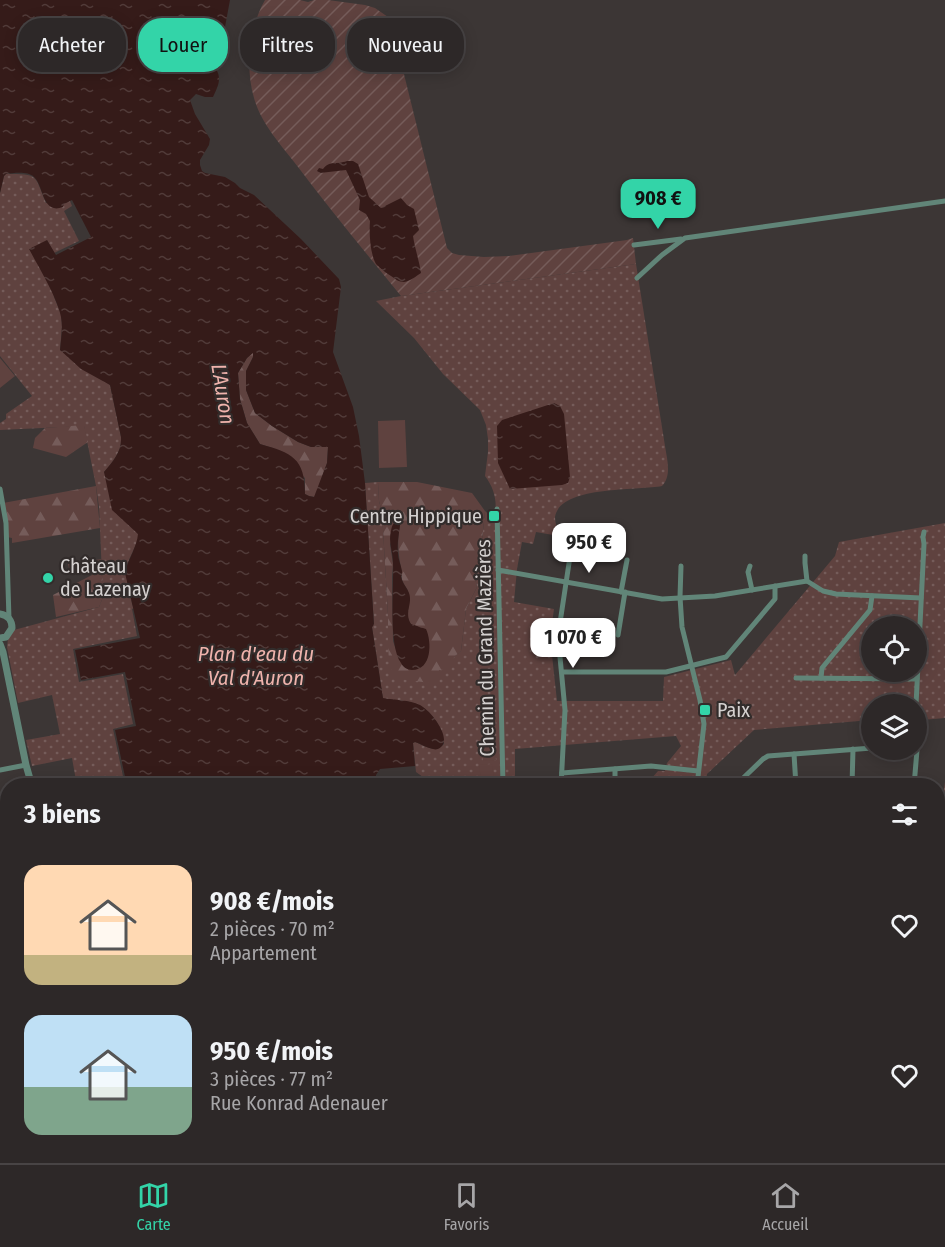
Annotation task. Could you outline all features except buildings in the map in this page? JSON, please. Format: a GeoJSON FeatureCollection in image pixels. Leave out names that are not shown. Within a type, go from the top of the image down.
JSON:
{"type":"FeatureCollection","features":[{"type":"Feature","properties":{"kind":"street"},"geometry":{"type":"LineString","coordinates":[[634,245],[945,201]]}},
{"type":"Feature","properties":{"kind":"street"},"geometry":{"type":"LineString","coordinates":[[637,278],[685,238]]}},
{"type":"Feature","properties":{"kind":"street"},"geometry":{"type":"LineString","coordinates":[[0,489],[6,523],[3,614],[12,628],[3,637],[3,652]]}},
{"type":"Feature","properties":{"kind":"street","name":"Chemin du Grand Mazières"},"geometry":{"type":"LineString","coordinates":[[497,509],[503,778]]}},
{"type":"Feature","properties":{"kind":"street"},"geometry":{"type":"LineString","coordinates":[[920,616],[924,532]]}},
{"type":"Feature","properties":{"kind":"street"},"geometry":{"type":"LineString","coordinates":[[562,778],[565,710],[558,636],[571,550]]}},
{"type":"Feature","properties":{"kind":"street"},"geometry":{"type":"LineString","coordinates":[[805,556],[807,581]]}},
{"type":"Feature","properties":{"kind":"street"},"geometry":{"type":"LineString","coordinates":[[618,635],[627,560]]}},
{"type":"Feature","properties":{"kind":"street"},"geometry":{"type":"LineString","coordinates":[[681,566],[682,627],[704,724],[697,778]]}},
{"type":"Feature","properties":{"kind":"street"},"geometry":{"type":"LineString","coordinates":[[750,566],[748,572],[752,590]]}},
{"type":"Feature","properties":{"kind":"street"},"geometry":{"type":"LineString","coordinates":[[498,570],[662,599],[716,596],[807,581],[829,593],[921,598]]}},
{"type":"Feature","properties":{"kind":"street"},"geometry":{"type":"LineString","coordinates":[[562,672],[662,673],[728,655],[776,599],[775,586]]}},
{"type":"Feature","properties":{"kind":"street"},"geometry":{"type":"LineString","coordinates":[[821,678],[822,668],[870,610],[872,596]]}},
{"type":"Feature","properties":{"kind":"street"},"geometry":{"type":"LineString","coordinates":[[0,644],[30,778]]}},
{"type":"Feature","properties":{"kind":"street"},"geometry":{"type":"LineString","coordinates":[[796,678],[861,678]]}},
{"type":"Feature","properties":{"kind":"street"},"geometry":{"type":"LineString","coordinates":[[852,778],[853,749]]}},
{"type":"Feature","properties":{"kind":"street"},"geometry":{"type":"LineString","coordinates":[[743,778],[765,757],[861,749]]}},
{"type":"Feature","properties":{"kind":"street"},"geometry":{"type":"LineString","coordinates":[[794,754],[796,778]]}},
{"type":"Feature","properties":{"kind":"street"},"geometry":{"type":"LineString","coordinates":[[915,778],[916,760]]}},
{"type":"Feature","properties":{"kind":"street"},"geometry":{"type":"LineString","coordinates":[[0,770],[26,765]]}},
{"type":"Feature","properties":{"kind":"street"},"geometry":{"type":"LineString","coordinates":[[562,773],[656,766],[698,771]]}},
{"type":"Feature","properties":{"kind":"street"},"geometry":{"type":"LineString","coordinates":[[615,769],[615,778]]}},
{"type":"Feature","properties":{"kind":"green space"},"geometry":{"type":"Polygon","coordinates":[[[265,0],[308,2],[328,0],[365,5],[375,8],[389,18],[347,18],[347,72],[403,72],[447,248],[452,253],[484,257],[509,256],[633,238],[636,264],[401,296],[279,143],[257,108],[251,86],[250,72],[335,72],[335,18],[257,18],[265,0]]]}},
{"type":"Feature","properties":{"kind":"green space"},"geometry":{"type":"Polygon","coordinates":[[[24,174],[34,178],[46,203],[63,204],[70,201],[72,206],[64,211],[79,241],[54,253],[47,240],[54,297],[61,314],[60,350],[110,385],[121,437],[118,452],[104,472],[138,534],[138,540],[127,564],[137,636],[73,649],[79,682],[123,674],[133,724],[113,729],[123,778],[76,778],[72,758],[32,766],[26,740],[60,734],[52,695],[18,703],[7,647],[8,639],[14,630],[99,607],[103,597],[99,507],[84,426],[0,430],[0,423],[6,419],[6,414],[32,396],[0,356],[0,193],[4,176],[24,174]]]}},
{"type":"Feature","properties":{"kind":"green space"},"geometry":{"type":"Polygon","coordinates":[[[636,264],[668,472],[662,486],[601,491],[570,499],[560,507],[555,517],[559,536],[536,532],[533,544],[522,542],[514,602],[554,609],[550,637],[557,701],[663,701],[664,677],[731,660],[735,675],[835,556],[839,542],[945,523],[945,718],[927,720],[927,694],[861,694],[861,721],[754,730],[707,774],[707,778],[652,778],[658,771],[665,771],[667,763],[681,746],[676,736],[515,749],[515,778],[424,778],[416,772],[413,743],[434,749],[444,744],[436,721],[425,709],[406,701],[383,699],[372,627],[374,624],[365,483],[378,482],[382,512],[388,645],[439,669],[461,651],[466,609],[477,587],[475,578],[481,551],[485,511],[494,519],[496,502],[485,476],[488,439],[480,410],[443,374],[414,338],[376,301],[636,264]]]}},
{"type":"Feature","properties":{"kind":"green space"},"geometry":{"type":"Polygon","coordinates":[[[253,352],[246,371],[246,390],[255,413],[298,442],[311,447],[328,446],[327,463],[315,497],[305,494],[305,478],[273,448],[260,444],[247,423],[240,399],[238,373],[253,352]]]}},
{"type":"Feature","properties":{"kind":"green space"},"geometry":{"type":"Polygon","coordinates":[[[0,358],[15,376],[0,388],[0,358]]]}},
{"type":"Feature","properties":{"kind":"green space"},"geometry":{"type":"Polygon","coordinates":[[[405,420],[407,467],[379,468],[378,421],[405,420]]]}},
{"type":"Feature","properties":{"kind":"green space"},"geometry":{"type":"Polygon","coordinates":[[[84,425],[88,442],[66,457],[33,448],[35,438],[45,428],[84,425]]]}},
{"type":"Feature","properties":{"kind":"green space"},"geometry":{"type":"Polygon","coordinates":[[[378,482],[417,482],[472,493],[485,511],[481,551],[475,578],[477,587],[466,609],[461,651],[454,657],[451,669],[439,670],[438,676],[430,683],[400,679],[392,672],[388,645],[382,512],[378,482]],[[400,525],[390,544],[393,564],[393,641],[400,662],[415,627],[409,620],[409,596],[402,579],[398,546],[400,525]]]}},
{"type":"Feature","properties":{"kind":"green space"},"geometry":{"type":"Polygon","coordinates":[[[96,486],[100,528],[12,543],[12,538],[7,537],[3,503],[96,486]]]}},
{"type":"Feature","properties":{"kind":"green space"},"geometry":{"type":"Polygon","coordinates":[[[102,559],[103,597],[99,607],[56,617],[53,595],[92,575],[92,570],[70,572],[68,564],[102,559]]]}},
{"type":"Feature","properties":{"kind":"green space"},"geometry":{"type":"Polygon","coordinates":[[[493,707],[496,731],[484,733],[480,708],[493,707]]]}},
{"type":"Feature","properties":{"kind":"green space"},"geometry":{"type":"Polygon","coordinates":[[[493,735],[496,760],[483,761],[480,737],[493,735]]]}},
{"type":"Feature","properties":{"kind":"green space"},"geometry":{"type":"Polygon","coordinates":[[[492,764],[494,778],[481,778],[479,765],[492,764]]]}},
{"type":"Feature","properties":{"kind":"water","name":"Plan d'eau du Val d'Auron"},"geometry":{"type":"Polygon","coordinates":[[[0,0],[230,0],[227,18],[138,18],[138,72],[217,72],[219,80],[213,97],[196,94],[190,100],[195,114],[210,139],[200,160],[202,171],[225,177],[254,195],[339,279],[341,287],[333,352],[353,407],[359,436],[365,483],[374,625],[372,627],[383,698],[411,702],[424,708],[442,731],[444,743],[440,748],[428,748],[415,742],[413,743],[415,766],[380,769],[376,778],[125,778],[115,730],[136,726],[125,672],[81,680],[75,650],[140,638],[125,573],[138,534],[112,510],[104,472],[118,452],[121,437],[110,385],[81,369],[60,350],[62,325],[59,310],[29,249],[47,240],[56,255],[91,237],[72,200],[63,207],[51,207],[34,177],[21,173],[6,174],[0,193],[0,0]],[[253,353],[238,373],[240,399],[247,423],[260,444],[288,454],[294,459],[302,472],[305,494],[314,497],[327,463],[328,447],[311,447],[272,426],[255,413],[246,390],[246,371],[253,353]]]}},
{"type":"Feature","properties":{"kind":"water"},"geometry":{"type":"Polygon","coordinates":[[[347,161],[358,164],[369,197],[381,208],[401,198],[414,209],[419,230],[413,236],[421,273],[411,280],[399,281],[376,264],[371,249],[370,221],[366,214],[359,210],[360,200],[346,170],[320,173],[317,171],[331,164],[347,161]]]}},
{"type":"Feature","properties":{"kind":"water"},"geometry":{"type":"Polygon","coordinates":[[[554,403],[560,406],[564,414],[570,477],[568,483],[510,489],[498,463],[497,426],[502,420],[554,403]]]}},
{"type":"Feature","properties":{"kind":"water"},"geometry":{"type":"Polygon","coordinates":[[[398,521],[400,525],[398,555],[402,580],[410,597],[409,620],[411,624],[426,629],[429,641],[427,660],[419,669],[412,670],[403,666],[394,643],[393,563],[390,535],[392,526],[398,521]]]}},
{"type":"Feature","properties":{"kind":"place","name":"Centre Hippique"},"geometry":{"type":"Point","coordinates":[494,516]}},
{"type":"Feature","properties":{"kind":"place","name":"Château de Lazenay"},"geometry":{"type":"Point","coordinates":[48,578]}},
{"type":"Feature","properties":{"kind":"place","name":"Paix"},"geometry":{"type":"Point","coordinates":[705,710]}},
{"type":"Feature","properties":{"kind":"water label","name":"L'Auron"},"geometry":{"type":"Point","coordinates":[223,394]}}]}
